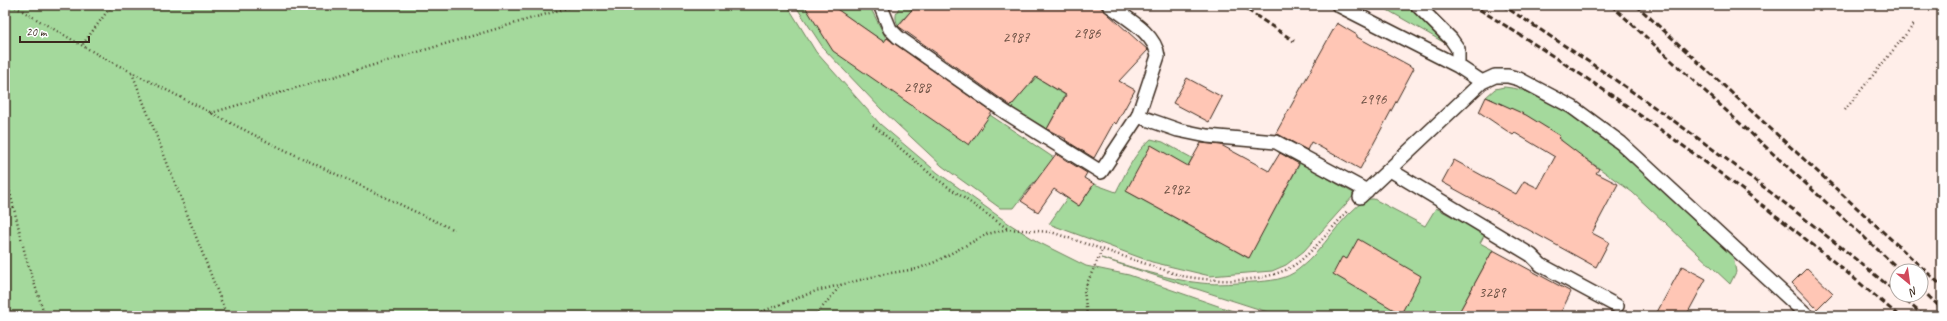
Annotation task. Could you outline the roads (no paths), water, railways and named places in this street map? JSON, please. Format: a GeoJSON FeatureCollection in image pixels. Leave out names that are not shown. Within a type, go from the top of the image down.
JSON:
{"type":"FeatureCollection","features":[{"type":"Feature","properties":{"kind":"lane"},"geometry":{"type":"LineString","coordinates":[[883,5],[881,7],[890,29],[898,37],[1005,112],[1101,172],[1138,116],[1158,56],[1156,47],[1150,38],[1109,5]]}},
{"type":"Feature","properties":{"kind":"lane"},"geometry":{"type":"LineString","coordinates":[[1338,5],[1458,66],[1482,82]]}},
{"type":"Feature","properties":{"kind":"lane"},"geometry":{"type":"LineString","coordinates":[[1417,5],[1451,39],[1458,49],[1458,66]]}},
{"type":"Feature","properties":{"kind":"lane"},"geometry":{"type":"LineString","coordinates":[[1138,116],[1178,130],[1207,136],[1276,142],[1364,194],[1482,82],[1495,76],[1508,76],[1519,79],[1572,107],[1621,143],[1808,316]]}},
{"type":"Feature","properties":{"kind":"lane"},"geometry":{"type":"LineString","coordinates":[[1390,170],[1531,255],[1541,265],[1617,306]]}},
{"type":"Feature","properties":{"kind":"railway"},"geometry":{"type":"LineString","coordinates":[[1240,5],[1294,41]]}},
{"type":"Feature","properties":{"kind":"railway"},"geometry":{"type":"LineString","coordinates":[[1472,5],[1584,76],[1692,152],[1797,232],[1899,316]]}},
{"type":"Feature","properties":{"kind":"railway"},"geometry":{"type":"LineString","coordinates":[[1502,5],[1655,107],[1802,216],[1889,286]]}},
{"type":"Feature","properties":{"kind":"railway"},"geometry":{"type":"LineString","coordinates":[[1611,5],[1892,263]]}},
{"type":"Feature","properties":{"kind":"railway"},"geometry":{"type":"LineString","coordinates":[[1636,5],[1942,286]]}},
{"type":"Feature","properties":{"kind":"railway"},"geometry":{"type":"LineString","coordinates":[[1929,297],[1942,309]]}},
{"type":"Feature","properties":{"kind":"railway"},"geometry":{"type":"LineString","coordinates":[[1909,303],[1924,316]]}}]}
